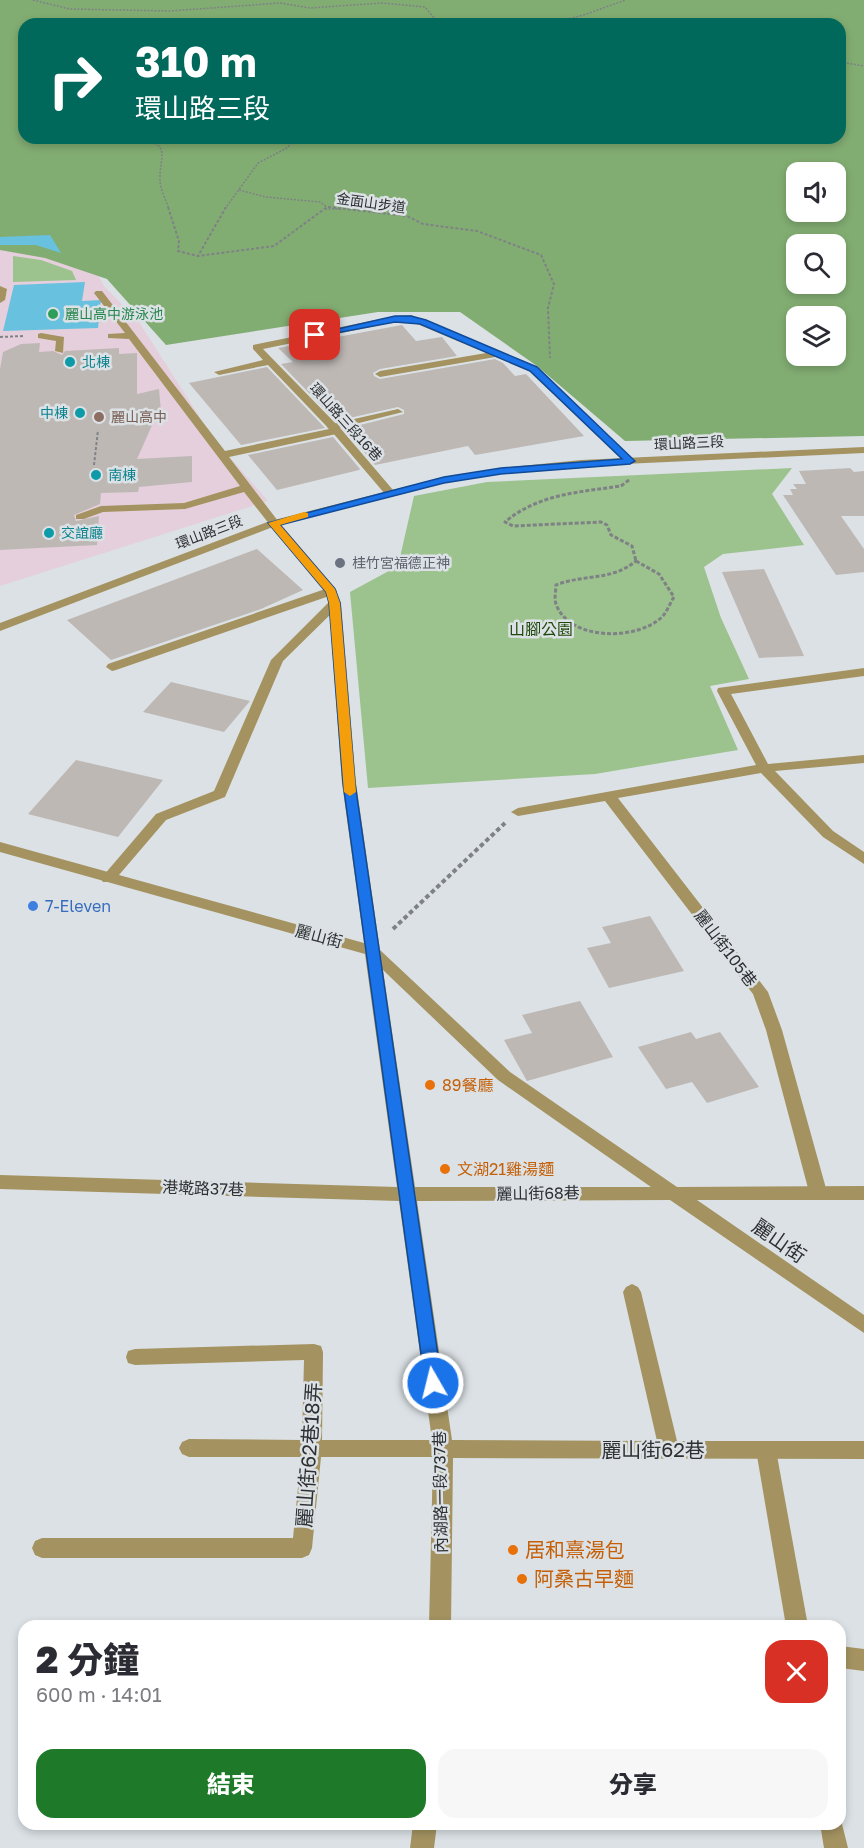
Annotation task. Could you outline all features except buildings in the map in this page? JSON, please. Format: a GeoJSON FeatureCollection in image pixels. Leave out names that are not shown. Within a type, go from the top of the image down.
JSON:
{"type":"FeatureCollection","features":[{"type":"Feature","properties":{"kind":"street"},"geometry":{"type":"LineString","coordinates":[[0,289],[2,289],[0,300]]}},
{"type":"Feature","properties":{"kind":"street"},"geometry":{"type":"LineString","coordinates":[[99,293],[245,488],[333,597]]}},
{"type":"Feature","properties":{"kind":"street","name":"環山路三段16巷"},"geometry":{"type":"LineString","coordinates":[[389,492],[334,429],[256,347],[375,322],[411,318],[498,354]]}},
{"type":"Feature","properties":{"kind":"street"},"geometry":{"type":"LineString","coordinates":[[41,336],[61,339],[60,351]]}},
{"type":"Feature","properties":{"kind":"street"},"geometry":{"type":"LineString","coordinates":[[111,336],[133,336]]}},
{"type":"Feature","properties":{"kind":"street"},"geometry":{"type":"LineString","coordinates":[[380,374],[498,354],[533,369],[630,461]]}},
{"type":"Feature","properties":{"kind":"street"},"geometry":{"type":"LineString","coordinates":[[219,372],[269,362]]}},
{"type":"Feature","properties":{"kind":"street"},"geometry":{"type":"LineString","coordinates":[[221,455],[398,412]]}},
{"type":"Feature","properties":{"kind":"street","name":"環山路三段"},"geometry":{"type":"LineString","coordinates":[[0,627],[273,523],[389,492],[501,471],[630,461],[863,452]]}},
{"type":"Feature","properties":{"kind":"street"},"geometry":{"type":"LineString","coordinates":[[80,517],[101,509],[185,506],[245,488]]}},
{"type":"Feature","properties":{"kind":"street"},"geometry":{"type":"LineString","coordinates":[[112,667],[333,597]]}},
{"type":"Feature","properties":{"kind":"street"},"geometry":{"type":"LineString","coordinates":[[108,879],[160,817],[220,794],[277,660],[333,597]]}},
{"type":"Feature","properties":{"kind":"street","name":"內湖路一段737巷"},"geometry":{"type":"LineString","coordinates":[[333,597],[349,783],[370,950],[443,1448],[440,1620]]}},
{"type":"Feature","properties":{"kind":"street"},"geometry":{"type":"LineString","coordinates":[[864,672],[723,691],[764,768],[828,834],[864,859]]}},
{"type":"Feature","properties":{"kind":"street"},"geometry":{"type":"LineString","coordinates":[[518,812],[764,768],[864,759]]}},
{"type":"Feature","properties":{"kind":"street","name":"麗山街105巷"},"geometry":{"type":"LineString","coordinates":[[609,796],[760,992],[774,1030],[818,1192]]}},
{"type":"Feature","properties":{"kind":"street","name":"麗山街"},"geometry":{"type":"LineString","coordinates":[[0,847],[108,879],[370,950],[504,1076],[864,1325]]}},
{"type":"Feature","properties":{"kind":"street","name":"港墘路37巷"},"geometry":{"type":"LineString","coordinates":[[0,1182],[406,1194]]}},
{"type":"Feature","properties":{"kind":"street","name":"麗山街"},"geometry":{"type":"LineString","coordinates":[[670,1191],[864,1193]]}},
{"type":"Feature","properties":{"kind":"street","name":"麗山街68巷"},"geometry":{"type":"LineString","coordinates":[[406,1194],[670,1191]]}},
{"type":"Feature","properties":{"kind":"street"},"geometry":{"type":"LineString","coordinates":[[632,1292],[669,1450]]}},
{"type":"Feature","properties":{"kind":"street","name":"麗山街62巷18弄"},"geometry":{"type":"LineString","coordinates":[[42,1548],[302,1548],[312,1449],[314,1352],[135,1357]]}},
{"type":"Feature","properties":{"kind":"street","name":"麗山街62巷"},"geometry":{"type":"LineString","coordinates":[[189,1448],[864,1450]]}},
{"type":"Feature","properties":{"kind":"street"},"geometry":{"type":"LineString","coordinates":[[766,1450],[796,1620]]}},
{"type":"Feature","properties":{"kind":"street"},"geometry":{"type":"LineString","coordinates":[[846,1658],[864,1660]]}},
{"type":"Feature","properties":{"kind":"street"},"geometry":{"type":"LineString","coordinates":[[422,1848],[424,1830]]}},
{"type":"Feature","properties":{"kind":"street"},"geometry":{"type":"LineString","coordinates":[[833,1830],[836,1848]]}},
{"type":"Feature","properties":{"kind":"path"},"geometry":{"type":"LineString","coordinates":[[33,0],[70,9],[170,11],[280,3],[327,8],[396,3],[425,7],[432,18]]}},
{"type":"Feature","properties":{"kind":"path"},"geometry":{"type":"LineString","coordinates":[[571,18],[626,0]]}},
{"type":"Feature","properties":{"kind":"path"},"geometry":{"type":"LineString","coordinates":[[846,63],[864,66]]}},
{"type":"Feature","properties":{"kind":"path"},"geometry":{"type":"LineString","coordinates":[[156,144],[161,148],[164,158],[160,181],[179,242],[178,251],[198,256],[239,190],[243,179],[260,161],[290,148],[292,144]]}},
{"type":"Feature","properties":{"kind":"path"},"geometry":{"type":"LineString","coordinates":[[239,190],[266,197],[320,202],[327,207]]}},
{"type":"Feature","properties":{"kind":"path","name":"金面山步道"},"geometry":{"type":"LineString","coordinates":[[198,256],[274,246],[327,207],[407,216],[423,224],[477,231],[541,255],[554,284],[548,308],[549,383]]}},
{"type":"Feature","properties":{"kind":"path"},"geometry":{"type":"LineString","coordinates":[[94,465],[98,430]]}},
{"type":"Feature","properties":{"kind":"path"},"geometry":{"type":"LineString","coordinates":[[630,461],[629,481],[621,486],[544,500],[516,512],[505,522],[513,526],[601,522],[607,525],[611,535],[631,543],[636,552],[636,561],[623,573],[606,578],[583,576],[567,579],[556,585],[554,600],[571,620],[596,633],[622,635],[654,625],[670,610],[674,597],[665,579],[647,564],[636,561]]}},
{"type":"Feature","properties":{"kind":"path"},"geometry":{"type":"LineString","coordinates":[[370,950],[518,812]]}},
{"type":"Feature","properties":{"kind":"shaded area","name":"麗山高中"},"geometry":{"type":"Polygon","coordinates":[[[0,236],[78,237],[104,286],[139,322],[213,438],[268,501],[0,586],[0,236]]]}},
{"type":"Feature","properties":{"kind":"green space"},"geometry":{"type":"Polygon","coordinates":[[[0,0],[864,0],[864,436],[625,441],[537,366],[460,312],[378,312],[166,345],[107,279],[45,258],[0,250],[0,0]]]}},
{"type":"Feature","properties":{"kind":"green space"},"geometry":{"type":"Polygon","coordinates":[[[13,256],[41,260],[72,271],[76,280],[13,282],[13,256]]]}},
{"type":"Feature","properties":{"kind":"green space","name":"山腳公園"},"geometry":{"type":"Polygon","coordinates":[[[792,468],[772,494],[804,545],[723,554],[704,567],[721,618],[749,679],[710,686],[738,750],[595,774],[368,788],[350,592],[398,566],[414,496],[487,482],[792,468]]]}},
{"type":"Feature","properties":{"kind":"water"},"geometry":{"type":"Polygon","coordinates":[[[50,235],[61,253],[36,245],[0,245],[0,237],[50,235]]]}},
{"type":"Feature","properties":{"kind":"water","name":"麗山高中游泳池"},"geometry":{"type":"Polygon","coordinates":[[[85,282],[82,301],[101,300],[98,328],[3,331],[14,285],[85,282]]]}},
{"type":"Feature","properties":{"kind":"slow traffic"},"geometry":{"type":"LineString","coordinates":[[304,515],[273,523],[331,591],[335,603],[350,792]]}},
{"type":"Feature","properties":{"kind":"place","name":"麗山高中游泳池"},"geometry":{"type":"Point","coordinates":[53,314]}},
{"type":"Feature","properties":{"kind":"place","name":"北棟"},"geometry":{"type":"Point","coordinates":[70,362]}},
{"type":"Feature","properties":{"kind":"place","name":"中棟"},"geometry":{"type":"Point","coordinates":[80,413]}},
{"type":"Feature","properties":{"kind":"place","name":"麗山高中"},"geometry":{"type":"Point","coordinates":[99,417]}},
{"type":"Feature","properties":{"kind":"place","name":"南棟"},"geometry":{"type":"Point","coordinates":[96,475]}},
{"type":"Feature","properties":{"kind":"place","name":"交誼廳"},"geometry":{"type":"Point","coordinates":[49,533]}},
{"type":"Feature","properties":{"kind":"place","name":"桂竹宮福德正神"},"geometry":{"type":"Point","coordinates":[340,563]}},
{"type":"Feature","properties":{"kind":"place","name":"7-Eleven"},"geometry":{"type":"Point","coordinates":[33,906]}},
{"type":"Feature","properties":{"kind":"place","name":"89餐廳"},"geometry":{"type":"Point","coordinates":[430,1085]}},
{"type":"Feature","properties":{"kind":"place","name":"文湖21雞湯麵"},"geometry":{"type":"Point","coordinates":[445,1169]}},
{"type":"Feature","properties":{"kind":"place","name":"居和熹湯包"},"geometry":{"type":"Point","coordinates":[513,1550]}},
{"type":"Feature","properties":{"kind":"place","name":"阿桑古早麵"},"geometry":{"type":"Point","coordinates":[522,1579]}},
{"type":"Feature","properties":{"kind":"route"},"geometry":{"type":"LineString","coordinates":[[315,335],[395,319],[411,318],[423,322],[533,369],[630,461],[501,471],[444,480],[273,523],[331,591],[335,603],[349,783],[370,950],[433,1383]]}}]}
